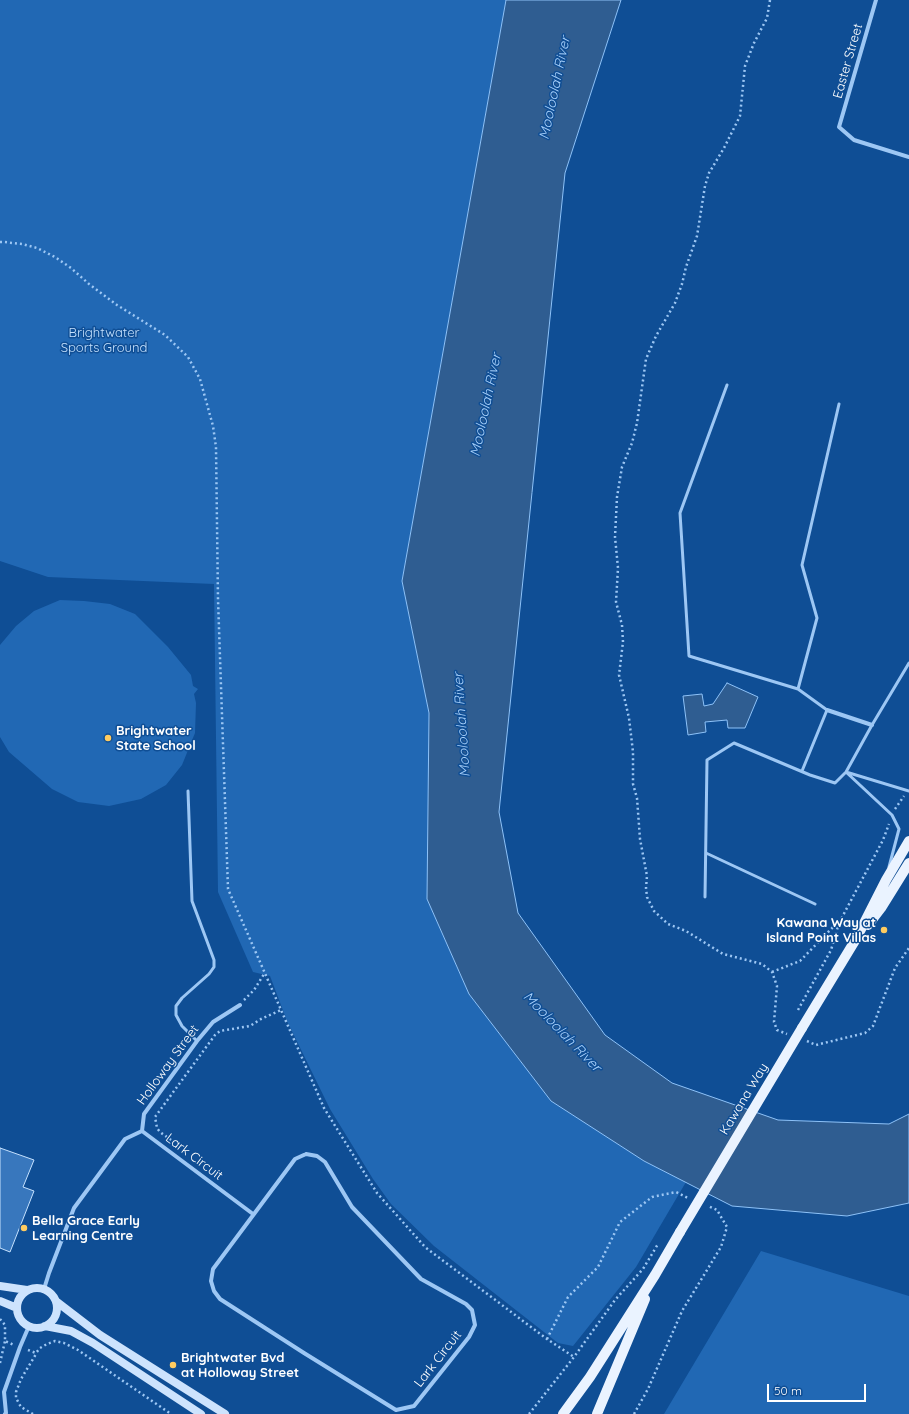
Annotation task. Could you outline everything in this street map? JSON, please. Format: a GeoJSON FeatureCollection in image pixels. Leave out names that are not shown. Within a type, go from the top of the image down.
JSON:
{"type":"FeatureCollection","features":[{"type":"Feature","properties":{"kind":"main road","name":"Kawana Way"},"geometry":{"type":"LineString","coordinates":[[563,1414],[590,1377],[655,1274],[856,938],[886,880],[909,841]]}},
{"type":"Feature","properties":{"kind":"main road","name":"Kawana Way"},"geometry":{"type":"LineString","coordinates":[[856,938],[882,908],[909,863]]}},
{"type":"Feature","properties":{"kind":"main road","name":"Kawana Way"},"geometry":{"type":"LineString","coordinates":[[597,1414],[655,1274]]}},
{"type":"Feature","properties":{"kind":"street","name":"Easter Street"},"geometry":{"type":"LineString","coordinates":[[876,0],[839,127],[854,140],[909,157]]}},
{"type":"Feature","properties":{"kind":"street"},"geometry":{"type":"LineString","coordinates":[[827,710],[872,725]]}},
{"type":"Feature","properties":{"kind":"street","name":"Holloway Street"},"geometry":{"type":"LineString","coordinates":[[142,1131],[144,1114],[197,1041],[213,1022],[240,1005]]}},
{"type":"Feature","properties":{"kind":"street"},"geometry":{"type":"LineString","coordinates":[[44,1289],[74,1208],[125,1139],[142,1131]]}},
{"type":"Feature","properties":{"kind":"street","name":"Lark Circuit"},"geometry":{"type":"LineString","coordinates":[[142,1131],[253,1214]]}},
{"type":"Feature","properties":{"kind":"street","name":"Lark Circuit"},"geometry":{"type":"LineString","coordinates":[[306,1154],[317,1156],[325,1162],[352,1207],[421,1279],[466,1304],[472,1310],[475,1325],[469,1337],[414,1406],[396,1410],[220,1299],[214,1291],[211,1281],[213,1269],[253,1214],[295,1159],[306,1154]]}},
{"type":"Feature","properties":{"kind":"street"},"geometry":{"type":"LineString","coordinates":[[0,1286],[27,1290]]}},
{"type":"Feature","properties":{"kind":"street"},"geometry":{"type":"LineString","coordinates":[[57,1302],[54,1319],[40,1328],[29,1326],[21,1319],[17,1308],[18,1301],[27,1290],[32,1288],[44,1289],[52,1294],[57,1302],[100,1335],[225,1414]]}},
{"type":"Feature","properties":{"kind":"street"},"geometry":{"type":"LineString","coordinates":[[0,1301],[17,1308]]}},
{"type":"Feature","properties":{"kind":"street"},"geometry":{"type":"LineString","coordinates":[[6,1414],[4,1392],[29,1326]]}},
{"type":"Feature","properties":{"kind":"street"},"geometry":{"type":"LineString","coordinates":[[45,1326],[71,1331],[93,1343],[201,1414]]}},
{"type":"Feature","properties":{"kind":"lane"},"geometry":{"type":"LineString","coordinates":[[727,385],[680,514],[690,656],[798,689],[827,710],[802,771]]}},
{"type":"Feature","properties":{"kind":"lane"},"geometry":{"type":"LineString","coordinates":[[798,689],[817,618],[802,565],[839,404]]}},
{"type":"Feature","properties":{"kind":"lane"},"geometry":{"type":"LineString","coordinates":[[705,897],[707,760],[734,743],[835,783],[846,772],[909,663]]}},
{"type":"Feature","properties":{"kind":"lane"},"geometry":{"type":"LineString","coordinates":[[846,772],[908,791]]}},
{"type":"Feature","properties":{"kind":"lane"},"geometry":{"type":"LineString","coordinates":[[846,772],[892,815],[899,829],[886,880]]}},
{"type":"Feature","properties":{"kind":"lane"},"geometry":{"type":"LineString","coordinates":[[188,791],[192,901],[214,960],[214,967],[209,974],[182,998],[176,1006],[176,1016],[182,1026],[197,1041]]}},
{"type":"Feature","properties":{"kind":"lane"},"geometry":{"type":"LineString","coordinates":[[706,853],[815,904]]}},
{"type":"Feature","properties":{"kind":"path"},"geometry":{"type":"LineString","coordinates":[[770,0],[767,18],[744,66],[740,116],[724,148],[709,173],[705,186],[697,236],[686,267],[682,284],[675,303],[656,336],[646,359],[637,423],[632,443],[622,467],[617,497],[615,538],[618,568],[616,602],[622,625],[623,642],[619,675],[629,718],[633,752],[633,784],[637,798],[640,839],[647,876],[647,897],[654,911],[668,924],[686,931],[723,954],[762,964],[772,972],[777,986],[774,1022],[777,1030],[790,1035]]}},
{"type":"Feature","properties":{"kind":"path"},"geometry":{"type":"LineString","coordinates":[[0,242],[16,243],[37,248],[55,257],[117,305],[165,334],[188,357],[200,379],[213,426],[216,447],[218,599],[228,889],[324,1108],[377,1193],[425,1247],[547,1339],[574,1357]]}},
{"type":"Feature","properties":{"kind":"path"},"geometry":{"type":"LineString","coordinates":[[797,1012],[831,950],[839,923],[883,840],[892,815],[908,791]]}},
{"type":"Feature","properties":{"kind":"path"},"geometry":{"type":"LineString","coordinates":[[772,972],[800,961],[836,924],[839,923]]}},
{"type":"Feature","properties":{"kind":"path"},"geometry":{"type":"LineString","coordinates":[[803,1040],[816,1044],[865,1033],[873,1026],[895,968],[909,948]]}},
{"type":"Feature","properties":{"kind":"path"},"geometry":{"type":"LineString","coordinates":[[240,1005],[254,990],[264,974]]}},
{"type":"Feature","properties":{"kind":"path"},"geometry":{"type":"LineString","coordinates":[[172,1140],[160,1132],[157,1128],[155,1117],[215,1035],[220,1031],[250,1026],[281,1010]]}},
{"type":"Feature","properties":{"kind":"path"},"geometry":{"type":"LineString","coordinates":[[529,1414],[574,1357],[615,1300],[643,1269],[659,1243]]}},
{"type":"Feature","properties":{"kind":"path"},"geometry":{"type":"LineString","coordinates":[[0,1319],[5,1325],[5,1341],[0,1363]]}},
{"type":"Feature","properties":{"kind":"path"},"geometry":{"type":"LineString","coordinates":[[5,1341],[10,1343]]}},
{"type":"Feature","properties":{"kind":"path"},"geometry":{"type":"LineString","coordinates":[[33,1414],[21,1407],[16,1398],[16,1392],[21,1379],[36,1353],[40,1348],[55,1341],[64,1343],[78,1350],[171,1414]]}},
{"type":"Feature","properties":{"kind":"path"},"geometry":{"type":"LineString","coordinates":[[31,1352],[36,1353]]}},
{"type":"Feature","properties":{"kind":"green space","name":"Brightwater Sports Ground"},"geometry":{"type":"Polygon","coordinates":[[[0,0],[506,0],[402,581],[429,713],[427,899],[469,994],[551,1101],[644,1161],[686,1182],[636,1267],[573,1346],[558,1343],[434,1246],[391,1204],[373,1179],[330,1109],[287,1021],[270,976],[253,972],[218,892],[214,584],[48,577],[0,561],[0,0]]]}},
{"type":"Feature","properties":{"kind":"green space"},"geometry":{"type":"Polygon","coordinates":[[[60,600],[110,604],[135,614],[168,647],[191,675],[193,686],[198,689],[194,694],[196,703],[195,733],[182,765],[166,785],[141,799],[109,806],[78,802],[52,789],[9,752],[0,737],[0,645],[16,626],[34,611],[60,600]]]}},
{"type":"Feature","properties":{"kind":"green space"},"geometry":{"type":"Polygon","coordinates":[[[761,1251],[909,1296],[909,1414],[664,1414],[761,1251]]]}},
{"type":"Feature","properties":{"kind":"water","name":"Mooloolah River"},"geometry":{"type":"Polygon","coordinates":[[[506,0],[621,0],[565,173],[499,812],[518,913],[605,1035],[672,1083],[778,1120],[889,1124],[909,1114],[909,1203],[847,1216],[732,1206],[644,1161],[551,1101],[469,994],[427,899],[429,713],[402,581],[506,0]]]}},
{"type":"Feature","properties":{"kind":"water"},"geometry":{"type":"Polygon","coordinates":[[[727,683],[758,697],[745,728],[728,728],[727,720],[705,722],[706,732],[688,735],[683,696],[702,694],[704,706],[713,704],[727,683]]]}},
{"type":"Feature","properties":{"kind":"building"},"geometry":{"type":"Polygon","coordinates":[[[0,1148],[34,1160],[23,1187],[34,1191],[10,1252],[0,1248],[0,1148]]]}},
{"type":"Feature","properties":{"kind":"place","name":"Brightwater State School"},"geometry":{"type":"Point","coordinates":[108,738]}},
{"type":"Feature","properties":{"kind":"place","name":"Kawana Way at Island Point Villas"},"geometry":{"type":"Point","coordinates":[884,930]}},
{"type":"Feature","properties":{"kind":"place","name":"Bella Grace Early Learning Centre"},"geometry":{"type":"Point","coordinates":[24,1228]}},
{"type":"Feature","properties":{"kind":"place","name":"Brightwater Bvd at Holloway Street"},"geometry":{"type":"Point","coordinates":[173,1365]}}]}
